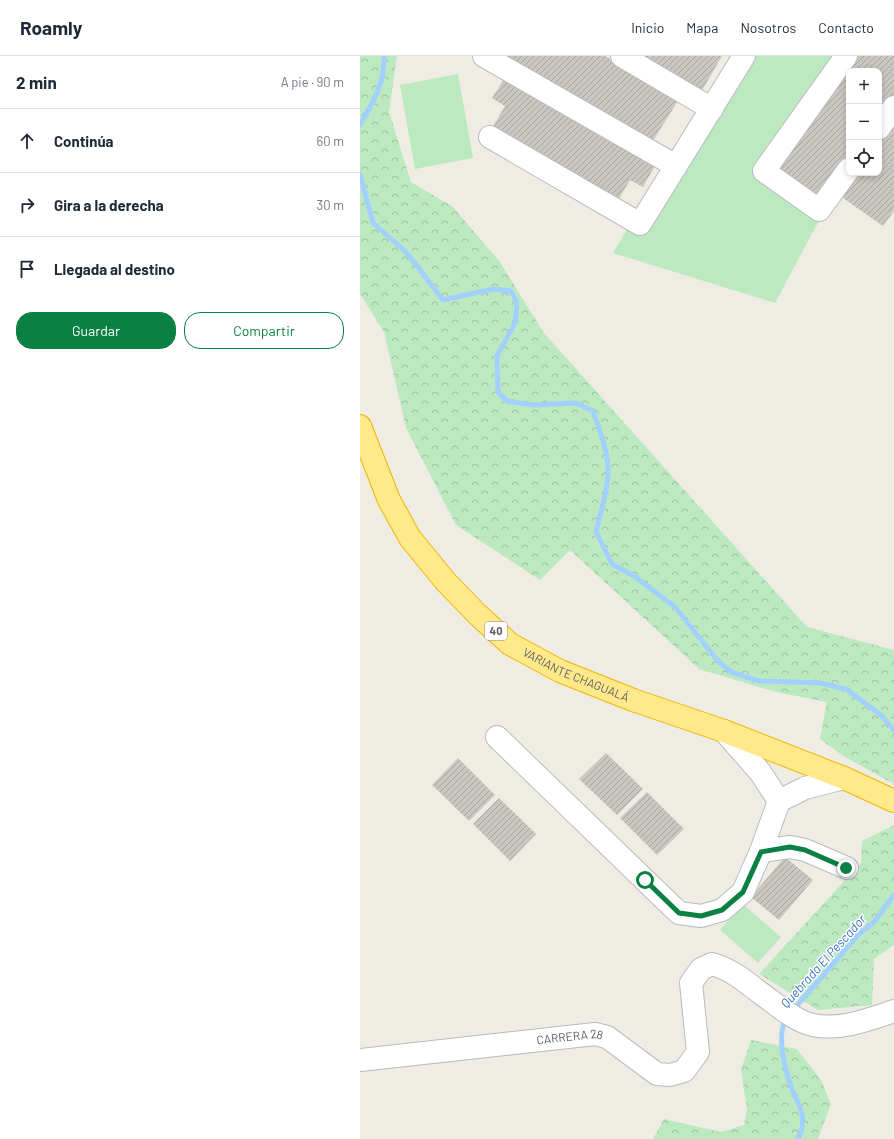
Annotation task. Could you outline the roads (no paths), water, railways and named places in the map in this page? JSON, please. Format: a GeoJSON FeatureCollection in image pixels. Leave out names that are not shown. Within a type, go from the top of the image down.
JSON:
{"type":"FeatureCollection","features":[{"type":"Feature","properties":{"kind":"highway","name":"VARIANTE CHAGUALÁ"},"geometry":{"type":"LineString","coordinates":[[360,426],[389,500],[410,538],[446,582],[477,614],[510,644],[560,671],[633,700],[724,731],[866,787],[894,801]]}},
{"type":"Feature","properties":{"kind":"street"},"geometry":{"type":"LineString","coordinates":[[484,56],[676,166]]}},
{"type":"Feature","properties":{"kind":"street"},"geometry":{"type":"LineString","coordinates":[[622,56],[712,108]]}},
{"type":"Feature","properties":{"kind":"street"},"geometry":{"type":"LineString","coordinates":[[490,137],[640,224],[744,56]]}},
{"type":"Feature","properties":{"kind":"street"},"geometry":{"type":"LineString","coordinates":[[846,56],[764,171],[819,210],[846,173]]}},
{"type":"Feature","properties":{"kind":"street"},"geometry":{"type":"LineString","coordinates":[[882,124],[894,107]]}},
{"type":"Feature","properties":{"kind":"street"},"geometry":{"type":"LineString","coordinates":[[724,731],[760,772],[780,801]]}},
{"type":"Feature","properties":{"kind":"street"},"geometry":{"type":"LineString","coordinates":[[497,737],[679,913],[701,916],[722,910],[743,892],[761,852],[780,801],[805,788],[844,778]]}},
{"type":"Feature","properties":{"kind":"street"},"geometry":{"type":"LineString","coordinates":[[761,852],[790,847],[805,850],[846,868]]}},
{"type":"Feature","properties":{"kind":"street","name":"CARRERA 28"},"geometry":{"type":"LineString","coordinates":[[360,1060],[595,1034],[607,1038],[657,1074],[670,1075],[684,1071],[698,1052],[691,983],[701,969],[712,964],[723,967],[741,978],[789,1013],[814,1025],[837,1025],[866,1021],[894,1011]]}},
{"type":"Feature","properties":{"kind":"waterway","name":"Quebrada El Pescador"},"geometry":{"type":"LineString","coordinates":[[360,125],[374,100],[380,84],[384,66],[384,56]]}},
{"type":"Feature","properties":{"kind":"waterway","name":"Quebrada El Pescador"},"geometry":{"type":"LineString","coordinates":[[360,174],[373,223],[407,253],[443,300],[493,289],[511,291],[517,303],[515,323],[497,356],[498,392],[507,401],[533,405],[576,403],[593,411],[604,446],[608,468],[606,492],[596,532],[612,564],[634,576],[675,607],[717,660],[731,672],[759,681],[820,683],[846,689],[882,716],[894,730]]}},
{"type":"Feature","properties":{"kind":"waterway","name":"Quebrada El Pescador"},"geometry":{"type":"LineString","coordinates":[[793,1010],[859,934],[873,923],[894,895]]}},
{"type":"Feature","properties":{"kind":"waterway","name":"Quebrada El Pescador"},"geometry":{"type":"LineString","coordinates":[[786,1019],[783,1026],[782,1035],[784,1063],[789,1082],[803,1119],[801,1132],[798,1139]]}}]}
